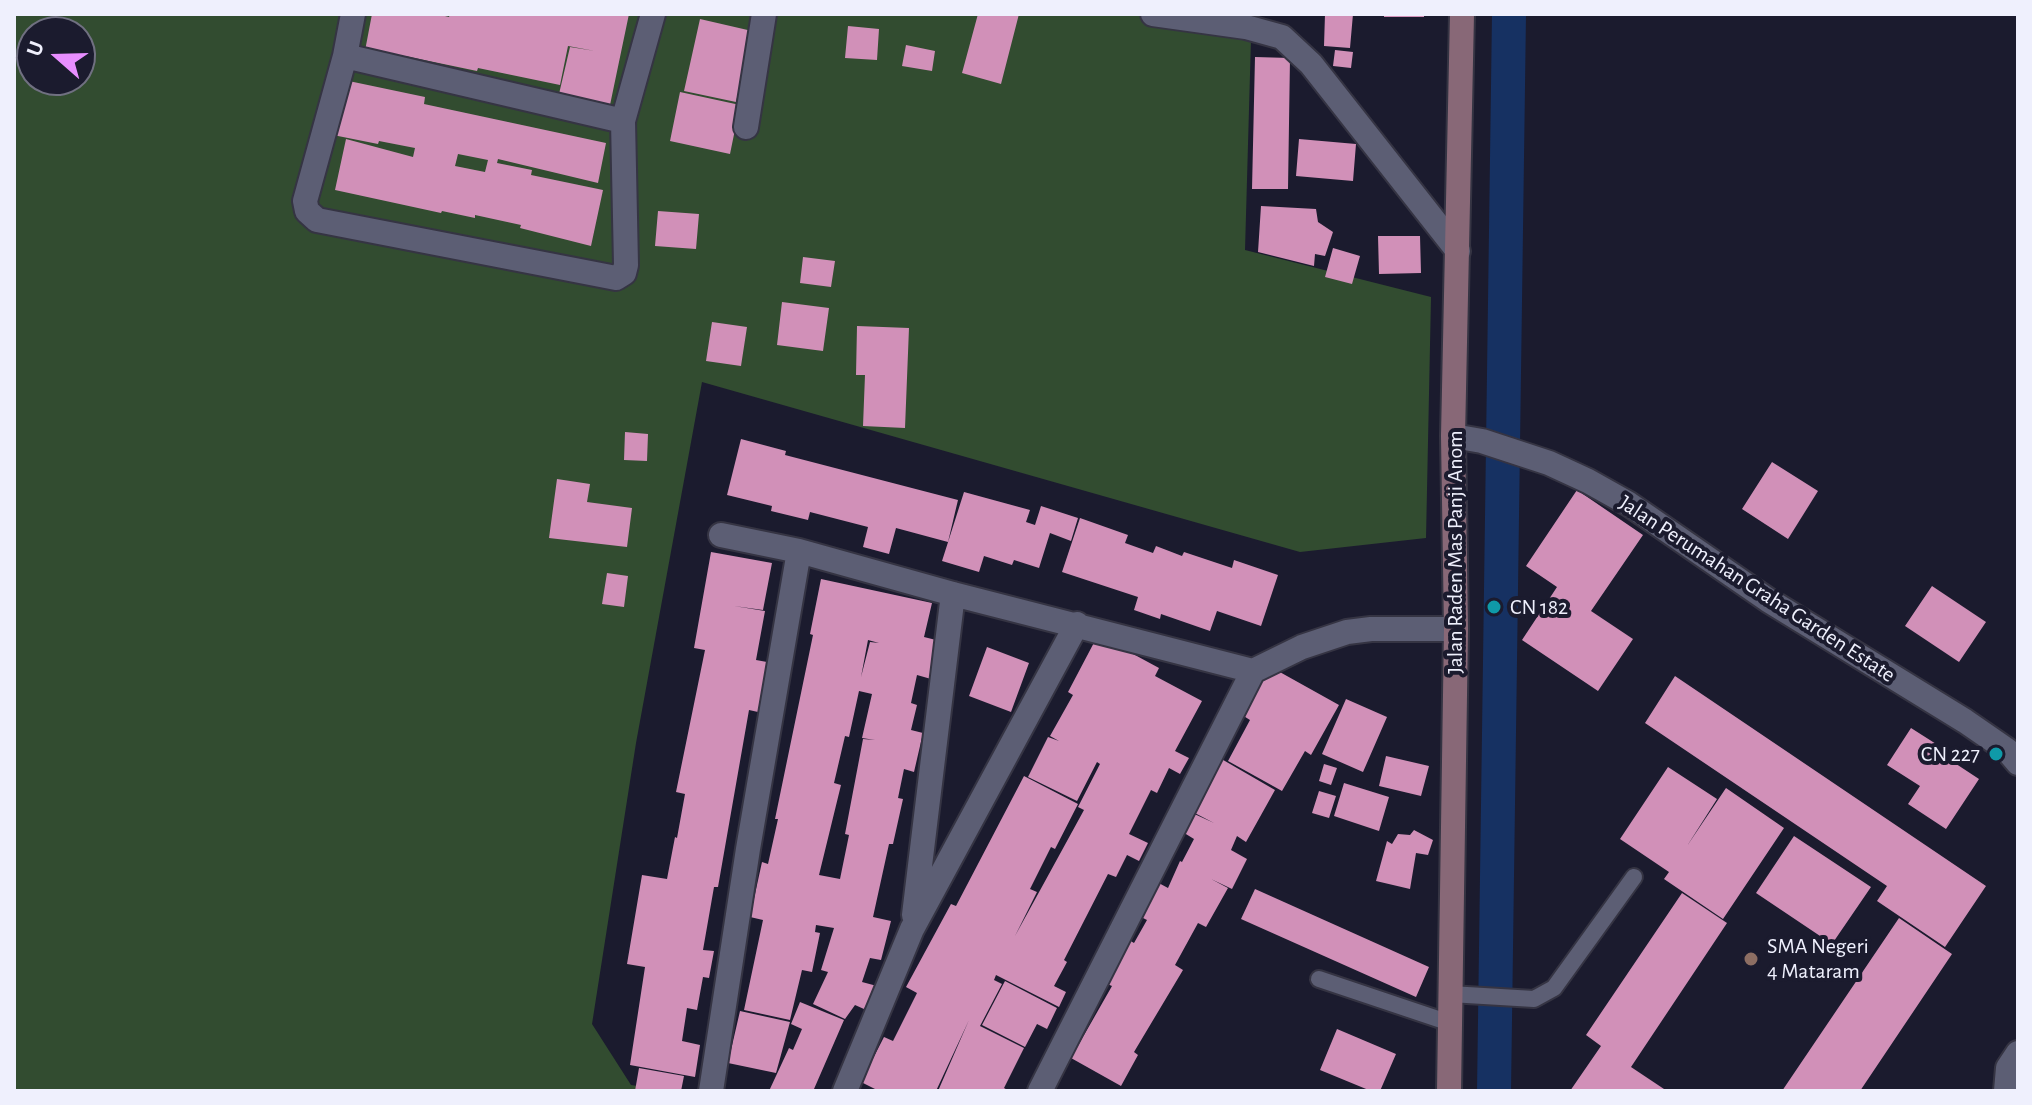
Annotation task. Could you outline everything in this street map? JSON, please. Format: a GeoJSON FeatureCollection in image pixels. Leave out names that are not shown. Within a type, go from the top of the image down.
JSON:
{"type":"FeatureCollection","features":[{"type":"Feature","properties":{"kind":"street"},"geometry":{"type":"LineString","coordinates":[[353,14],[345,56],[305,201],[307,211],[317,220],[616,278],[624,273],[626,265],[623,121],[653,14]]}},
{"type":"Feature","properties":{"kind":"street"},"geometry":{"type":"LineString","coordinates":[[746,127],[764,14]]}},
{"type":"Feature","properties":{"kind":"street"},"geometry":{"type":"LineString","coordinates":[[1153,14],[1246,27],[1282,37],[1311,64],[1458,251]]}},
{"type":"Feature","properties":{"kind":"street","name":"Jalan Raden Mas Panji Anom"},"geometry":{"type":"LineString","coordinates":[[1449,1091],[1456,629],[1453,436],[1462,14]]}},
{"type":"Feature","properties":{"kind":"street"},"geometry":{"type":"LineString","coordinates":[[345,56],[623,121]]}},
{"type":"Feature","properties":{"kind":"street","name":"Jalan Perumahan Graha Garden Estate"},"geometry":{"type":"LineString","coordinates":[[1453,436],[1482,441],[1549,463],[1629,504],[1768,600],[1965,721],[2007,750],[2018,763]]}},
{"type":"Feature","properties":{"kind":"street"},"geometry":{"type":"LineString","coordinates":[[721,535],[799,551],[1253,671]]}},
{"type":"Feature","properties":{"kind":"street"},"geometry":{"type":"LineString","coordinates":[[711,1091],[748,849],[799,551]]}},
{"type":"Feature","properties":{"kind":"street"},"geometry":{"type":"LineString","coordinates":[[912,929],[953,594]]}},
{"type":"Feature","properties":{"kind":"street"},"geometry":{"type":"LineString","coordinates":[[845,1091],[912,929],[1077,624]]}},
{"type":"Feature","properties":{"kind":"street"},"geometry":{"type":"LineString","coordinates":[[1040,1091],[1253,671],[1302,647],[1347,632],[1456,629]]}},
{"type":"Feature","properties":{"kind":"street"},"geometry":{"type":"LineString","coordinates":[[2006,1091],[2008,1068],[2018,1053]]}},
{"type":"Feature","properties":{"kind":"lane"},"geometry":{"type":"LineString","coordinates":[[1450,994],[1534,999],[1554,988],[1634,877]]}},
{"type":"Feature","properties":{"kind":"lane"},"geometry":{"type":"LineString","coordinates":[[1319,979],[1450,1023]]}},
{"type":"Feature","properties":{"kind":"green space"},"geometry":{"type":"Polygon","coordinates":[[[14,14],[1153,14],[1251,39],[1245,250],[1431,297],[1426,538],[1300,552],[702,382],[636,743],[592,1024],[631,1085],[672,1091],[14,1091],[14,14]]]}},
{"type":"Feature","properties":{"kind":"building"},"geometry":{"type":"Polygon","coordinates":[[[372,14],[437,14],[449,17],[450,14],[629,14],[610,105],[559,94],[570,47],[595,51],[568,46],[560,85],[405,56],[403,64],[364,56],[372,14]]]}},
{"type":"Feature","properties":{"kind":"building"},"geometry":{"type":"Polygon","coordinates":[[[978,14],[1019,14],[1001,84],[962,73],[978,14]]]}},
{"type":"Feature","properties":{"kind":"building"},"geometry":{"type":"Polygon","coordinates":[[[1325,14],[1353,14],[1350,48],[1324,46],[1325,14]]]}},
{"type":"Feature","properties":{"kind":"building"},"geometry":{"type":"Polygon","coordinates":[[[1384,14],[1424,14],[1424,17],[1384,17],[1384,14]]]}},
{"type":"Feature","properties":{"kind":"building"},"geometry":{"type":"Polygon","coordinates":[[[700,19],[752,31],[736,102],[684,91],[700,19]]]}},
{"type":"Feature","properties":{"kind":"building"},"geometry":{"type":"Polygon","coordinates":[[[848,26],[879,29],[877,60],[845,58],[848,26]]]}},
{"type":"Feature","properties":{"kind":"building"},"geometry":{"type":"Polygon","coordinates":[[[906,45],[935,51],[932,71],[902,66],[906,45]]]}},
{"type":"Feature","properties":{"kind":"building"},"geometry":{"type":"Polygon","coordinates":[[[1335,50],[1353,52],[1351,68],[1333,66],[1335,50]]]}},
{"type":"Feature","properties":{"kind":"building"},"geometry":{"type":"Polygon","coordinates":[[[1255,57],[1290,58],[1288,189],[1252,189],[1255,57]]]}},
{"type":"Feature","properties":{"kind":"building"},"geometry":{"type":"Polygon","coordinates":[[[344,80],[425,97],[424,104],[606,143],[598,183],[498,159],[497,163],[532,170],[531,175],[603,190],[591,246],[520,228],[521,225],[475,215],[475,218],[441,213],[335,190],[346,139],[413,157],[415,148],[333,135],[344,80]],[[458,154],[455,166],[485,172],[488,160],[458,154]]]}},
{"type":"Feature","properties":{"kind":"building"},"geometry":{"type":"Polygon","coordinates":[[[680,92],[740,105],[730,154],[670,141],[680,92]]]}},
{"type":"Feature","properties":{"kind":"building"},"geometry":{"type":"Polygon","coordinates":[[[1299,139],[1356,144],[1353,181],[1296,176],[1299,139]]]}},
{"type":"Feature","properties":{"kind":"building"},"geometry":{"type":"Polygon","coordinates":[[[1261,206],[1316,209],[1318,222],[1333,232],[1325,256],[1315,254],[1314,266],[1258,252],[1261,206]]]}},
{"type":"Feature","properties":{"kind":"building"},"geometry":{"type":"Polygon","coordinates":[[[658,211],[699,214],[696,249],[655,246],[658,211]]]}},
{"type":"Feature","properties":{"kind":"building"},"geometry":{"type":"Polygon","coordinates":[[[1378,236],[1420,236],[1421,273],[1379,274],[1378,236]]]}},
{"type":"Feature","properties":{"kind":"building"},"geometry":{"type":"Polygon","coordinates":[[[1333,248],[1360,256],[1352,284],[1325,277],[1333,248]]]}},
{"type":"Feature","properties":{"kind":"building"},"geometry":{"type":"Polygon","coordinates":[[[803,257],[835,261],[831,287],[800,283],[803,257]]]}},
{"type":"Feature","properties":{"kind":"building"},"geometry":{"type":"Polygon","coordinates":[[[782,302],[829,308],[823,351],[777,345],[782,302]]]}},
{"type":"Feature","properties":{"kind":"building"},"geometry":{"type":"Polygon","coordinates":[[[712,322],[747,327],[741,366],[706,361],[712,322]]]}},
{"type":"Feature","properties":{"kind":"building"},"geometry":{"type":"Polygon","coordinates":[[[857,326],[909,328],[905,428],[863,426],[865,375],[856,375],[857,326]]]}},
{"type":"Feature","properties":{"kind":"building"},"geometry":{"type":"Polygon","coordinates":[[[625,432],[648,434],[647,461],[624,460],[625,432]]]}},
{"type":"Feature","properties":{"kind":"building"},"geometry":{"type":"Polygon","coordinates":[[[741,439],[786,451],[785,455],[958,500],[948,542],[896,528],[889,554],[863,547],[868,527],[810,512],[808,520],[771,511],[772,506],[727,495],[741,439]]]}},
{"type":"Feature","properties":{"kind":"building"},"geometry":{"type":"Polygon","coordinates":[[[1772,462],[1818,491],[1788,539],[1742,509],[1772,462]]]}},
{"type":"Feature","properties":{"kind":"building"},"geometry":{"type":"Polygon","coordinates":[[[557,479],[590,484],[587,502],[632,508],[627,547],[549,538],[557,479]]]}},
{"type":"Feature","properties":{"kind":"building"},"geometry":{"type":"Polygon","coordinates":[[[1577,490],[1643,535],[1591,611],[1633,639],[1598,691],[1522,640],[1557,587],[1526,566],[1577,490]]]}},
{"type":"Feature","properties":{"kind":"building"},"geometry":{"type":"Polygon","coordinates":[[[964,492],[1030,510],[1026,522],[1035,525],[1041,506],[1078,518],[1071,541],[1050,533],[1039,568],[1014,560],[1012,565],[984,556],[979,572],[942,561],[964,492]]]}},
{"type":"Feature","properties":{"kind":"building"},"geometry":{"type":"Polygon","coordinates":[[[1080,518],[1128,535],[1125,543],[1153,553],[1156,546],[1232,568],[1234,560],[1278,575],[1261,626],[1217,611],[1210,631],[1161,614],[1160,619],[1134,610],[1138,597],[1062,572],[1080,518]]]}},
{"type":"Feature","properties":{"kind":"building"},"geometry":{"type":"Polygon","coordinates":[[[711,552],[772,563],[763,610],[734,606],[765,611],[756,660],[767,662],[758,712],[749,710],[718,887],[714,887],[703,950],[714,951],[709,978],[703,977],[697,1010],[687,1008],[682,1041],[700,1045],[695,1077],[630,1065],[645,967],[627,964],[642,875],[667,879],[677,838],[685,794],[676,792],[705,650],[694,648],[711,552]]]}},
{"type":"Feature","properties":{"kind":"building"},"geometry":{"type":"Polygon","coordinates":[[[607,573],[628,576],[624,607],[602,604],[607,573]]]}},
{"type":"Feature","properties":{"kind":"building"},"geometry":{"type":"Polygon","coordinates":[[[821,579],[932,603],[924,637],[940,641],[931,679],[917,675],[911,703],[917,705],[911,730],[923,733],[914,772],[904,769],[898,798],[903,799],[893,844],[889,844],[873,917],[891,921],[881,960],[870,958],[862,982],[877,986],[864,1009],[855,1005],[845,1019],[813,1004],[828,972],[821,970],[834,928],[816,925],[815,932],[820,933],[812,972],[802,970],[790,1020],[744,1010],[763,920],[750,917],[762,862],[768,864],[778,819],[775,819],[813,635],[810,634],[821,579]],[[868,640],[861,677],[870,642],[879,643],[868,640]],[[859,691],[849,737],[845,736],[834,783],[841,785],[819,875],[840,879],[863,739],[875,740],[862,738],[872,694],[859,691]]]}},
{"type":"Feature","properties":{"kind":"building"},"geometry":{"type":"Polygon","coordinates":[[[1932,586],[1986,622],[1959,662],[1905,626],[1932,586]]]}},
{"type":"Feature","properties":{"kind":"building"},"geometry":{"type":"Polygon","coordinates":[[[1098,635],[1159,668],[1155,676],[1202,701],[1175,751],[1189,758],[1180,774],[1169,768],[1157,793],[1151,790],[1129,834],[1148,843],[1139,861],[1127,855],[1116,877],[1108,874],[1054,986],[1066,992],[1059,1007],[996,975],[994,980],[1002,984],[980,1026],[1024,1048],[1004,1088],[1009,1091],[938,1091],[969,1020],[936,1091],[879,1091],[861,1082],[884,1037],[893,1041],[917,993],[906,987],[951,904],[956,906],[1024,776],[1078,804],[1030,889],[1037,892],[1015,936],[1084,810],[1078,807],[1100,764],[1097,762],[1077,801],[1028,777],[1048,737],[1059,741],[1050,736],[1073,695],[1068,692],[1098,635]]]}},
{"type":"Feature","properties":{"kind":"building"},"geometry":{"type":"Polygon","coordinates":[[[987,647],[1029,663],[1011,712],[969,696],[987,647]]]}},
{"type":"Feature","properties":{"kind":"building"},"geometry":{"type":"Polygon","coordinates":[[[1269,666],[1339,705],[1311,755],[1305,751],[1282,791],[1228,761],[1250,720],[1242,715],[1269,666]]]}},
{"type":"Feature","properties":{"kind":"building"},"geometry":{"type":"Polygon","coordinates":[[[1675,676],[1986,886],[1945,947],[1877,901],[1887,886],[1645,723],[1675,676]]]}},
{"type":"Feature","properties":{"kind":"building"},"geometry":{"type":"Polygon","coordinates":[[[1346,699],[1387,717],[1363,772],[1322,754],[1346,699]]]}},
{"type":"Feature","properties":{"kind":"building"},"geometry":{"type":"Polygon","coordinates":[[[1911,728],[1944,749],[1941,754],[1979,779],[1946,829],[1908,804],[1920,786],[1887,765],[1911,728]]]}},
{"type":"Feature","properties":{"kind":"building"},"geometry":{"type":"Polygon","coordinates":[[[1386,756],[1429,766],[1421,796],[1379,786],[1386,756]]]}},
{"type":"Feature","properties":{"kind":"building"},"geometry":{"type":"Polygon","coordinates":[[[1218,757],[1275,790],[1246,842],[1237,836],[1231,850],[1247,859],[1232,889],[1211,879],[1228,888],[1206,927],[1198,923],[1175,965],[1183,970],[1134,1052],[1138,1055],[1121,1086],[1071,1058],[1112,986],[1105,983],[1129,940],[1134,943],[1147,920],[1137,915],[1155,881],[1168,888],[1194,839],[1181,831],[1190,812],[1214,823],[1189,810],[1218,757]]]}},
{"type":"Feature","properties":{"kind":"building"},"geometry":{"type":"Polygon","coordinates":[[[1324,764],[1337,768],[1331,785],[1319,781],[1324,764]]]}},
{"type":"Feature","properties":{"kind":"building"},"geometry":{"type":"Polygon","coordinates":[[[1668,767],[1717,799],[1687,846],[1726,788],[1784,828],[1723,919],[1664,879],[1669,872],[1620,839],[1668,767]]]}},
{"type":"Feature","properties":{"kind":"building"},"geometry":{"type":"Polygon","coordinates":[[[1344,783],[1389,797],[1379,831],[1334,816],[1344,783]]]}},
{"type":"Feature","properties":{"kind":"building"},"geometry":{"type":"Polygon","coordinates":[[[1319,791],[1336,796],[1329,818],[1312,813],[1319,791]]]}},
{"type":"Feature","properties":{"kind":"building"},"geometry":{"type":"Polygon","coordinates":[[[1414,830],[1433,840],[1428,855],[1416,853],[1410,889],[1376,881],[1387,841],[1392,844],[1398,834],[1410,835],[1414,830]]]}},
{"type":"Feature","properties":{"kind":"building"},"geometry":{"type":"Polygon","coordinates":[[[1794,836],[1871,887],[1832,944],[1756,893],[1794,836]]]}},
{"type":"Feature","properties":{"kind":"building"},"geometry":{"type":"Polygon","coordinates":[[[1255,889],[1429,967],[1416,997],[1241,919],[1255,889]]]}},
{"type":"Feature","properties":{"kind":"building"},"geometry":{"type":"Polygon","coordinates":[[[1682,893],[1727,923],[1631,1067],[1667,1091],[1570,1091],[1601,1046],[1586,1035],[1682,893]]]}},
{"type":"Feature","properties":{"kind":"building"},"geometry":{"type":"Polygon","coordinates":[[[1899,918],[1952,954],[1860,1091],[1782,1091],[1899,918]]]}},
{"type":"Feature","properties":{"kind":"building"},"geometry":{"type":"Polygon","coordinates":[[[1005,981],[1057,1008],[1047,1029],[1037,1024],[1025,1047],[982,1025],[1005,981]]]}},
{"type":"Feature","properties":{"kind":"building"},"geometry":{"type":"Polygon","coordinates":[[[800,1002],[844,1020],[814,1089],[820,1091],[769,1091],[789,1048],[793,1050],[802,1029],[791,1024],[800,1002]]]}},
{"type":"Feature","properties":{"kind":"building"},"geometry":{"type":"Polygon","coordinates":[[[740,1011],[790,1022],[776,1073],[728,1063],[740,1011]]]}},
{"type":"Feature","properties":{"kind":"building"},"geometry":{"type":"Polygon","coordinates":[[[1337,1029],[1396,1054],[1380,1091],[1371,1091],[1320,1070],[1337,1029]]]}},
{"type":"Feature","properties":{"kind":"building"},"geometry":{"type":"Polygon","coordinates":[[[639,1068],[684,1076],[681,1091],[635,1091],[639,1068]]]}},
{"type":"Feature","properties":{"kind":"waterway"},"geometry":{"type":"LineString","coordinates":[[1494,1091],[1509,14]]}},
{"type":"Feature","properties":{"kind":"place","name":"CN 182"},"geometry":{"type":"Point","coordinates":[1494,607]}},
{"type":"Feature","properties":{"kind":"place","name":"CN 227"},"geometry":{"type":"Point","coordinates":[1996,754]}},
{"type":"Feature","properties":{"kind":"place","name":"SMA Negeri 4 Mataram"},"geometry":{"type":"Point","coordinates":[1751,959]}}]}
